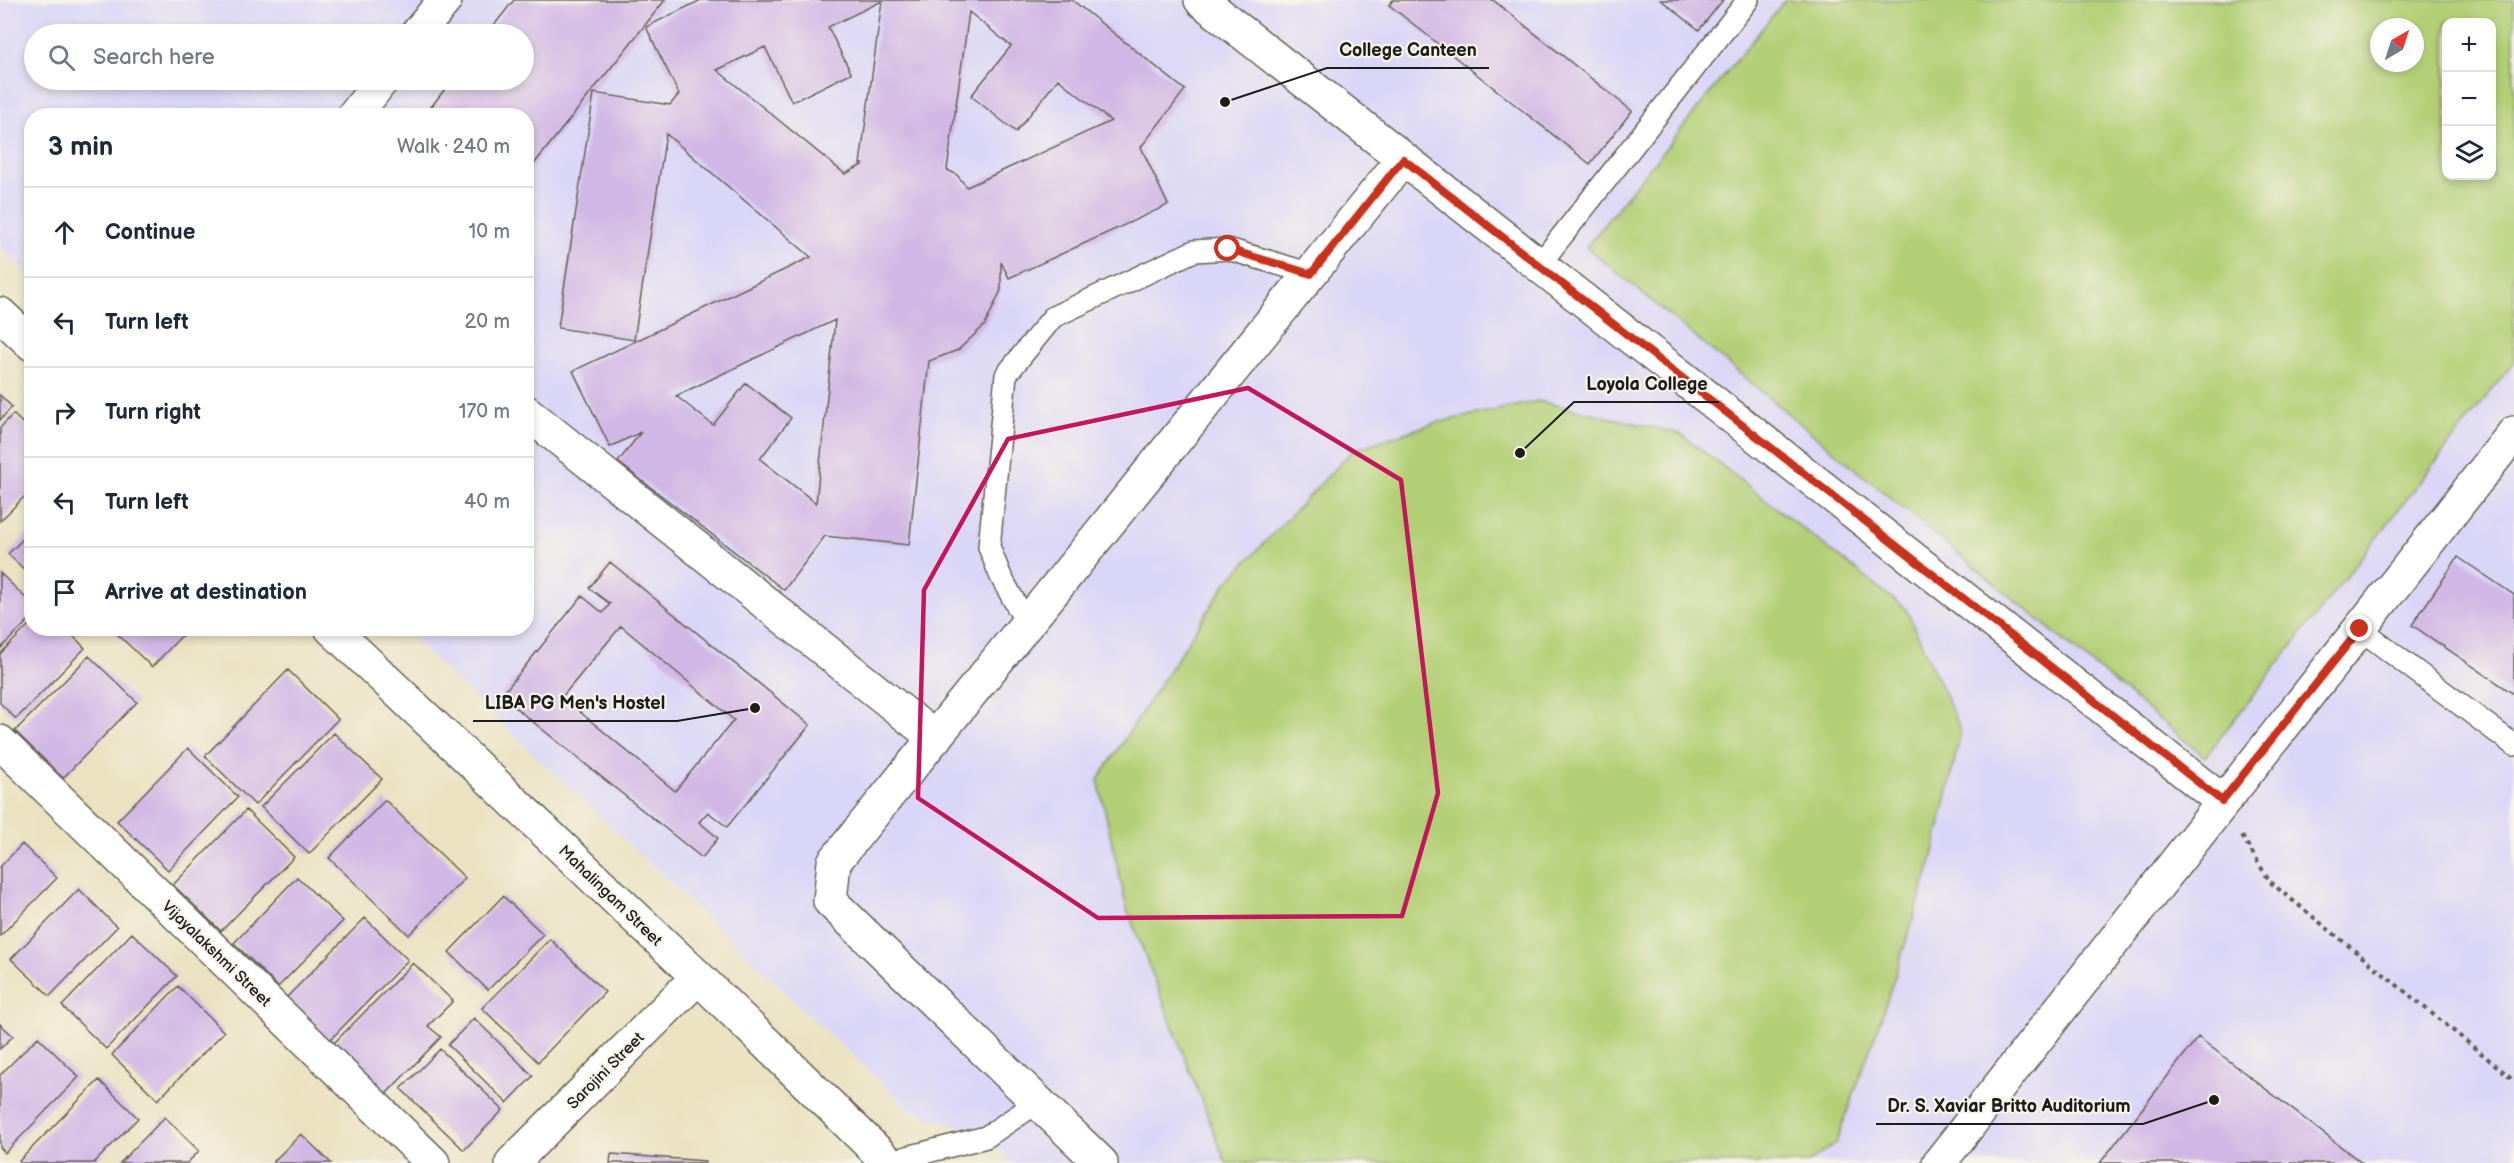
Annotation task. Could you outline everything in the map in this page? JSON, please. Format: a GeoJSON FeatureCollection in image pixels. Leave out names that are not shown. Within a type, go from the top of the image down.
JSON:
{"type":"FeatureCollection","features":[{"type":"Feature","properties":{"kind":"street"},"geometry":{"type":"LineString","coordinates":[[425,24],[445,0]]}},
{"type":"Feature","properties":{"kind":"street"},"geometry":{"type":"LineString","coordinates":[[1201,0],[2222,801]]}},
{"type":"Feature","properties":{"kind":"street"},"geometry":{"type":"LineString","coordinates":[[360,108],[374,90]]}},
{"type":"Feature","properties":{"kind":"street"},"geometry":{"type":"LineString","coordinates":[[1101,1163],[830,901],[834,862],[1403,159]]}},
{"type":"Feature","properties":{"kind":"street"},"geometry":{"type":"LineString","coordinates":[[0,314],[24,336]]}},
{"type":"Feature","properties":{"kind":"street"},"geometry":{"type":"LineString","coordinates":[[534,418],[935,738]]}},
{"type":"Feature","properties":{"kind":"street"},"geometry":{"type":"LineString","coordinates":[[1939,1163],[2514,433]]}},
{"type":"Feature","properties":{"kind":"street","name":"Mahalingam Street"},"geometry":{"type":"LineString","coordinates":[[339,636],[698,977],[888,1162]]}},
{"type":"Feature","properties":{"kind":"street","name":"Vijayalakshmi Street"},"geometry":{"type":"LineString","coordinates":[[0,742],[433,1163]]}},
{"type":"Feature","properties":{"kind":"street","name":"Sarojini Street"},"geometry":{"type":"LineString","coordinates":[[512,1163],[698,977]]}},
{"type":"Feature","properties":{"kind":"lane"},"geometry":{"type":"LineString","coordinates":[[1539,265],[1748,0]]}},
{"type":"Feature","properties":{"kind":"lane"},"geometry":{"type":"LineString","coordinates":[[1027,624],[1001,577],[989,547],[1006,375],[1053,317],[1194,251],[1228,249],[1311,274]]}},
{"type":"Feature","properties":{"kind":"lane"},"geometry":{"type":"LineString","coordinates":[[2360,629],[2514,745]]}},
{"type":"Feature","properties":{"kind":"lane"},"geometry":{"type":"LineString","coordinates":[[888,1162],[986,1137],[1038,1102]]}},
{"type":"Feature","properties":{"kind":"path"},"geometry":{"type":"LineString","coordinates":[[2222,801],[2270,882],[2514,1080]]}},
{"type":"Feature","properties":{"kind":"highlighted area"},"geometry":{"type":"Polygon","coordinates":[[[1248,388],[1401,480],[1438,793],[1402,916],[1098,918],[918,798],[924,590],[1008,439],[1248,388]]]}},
{"type":"Feature","properties":{"kind":"shaded area"},"geometry":{"type":"Polygon","coordinates":[[[0,0],[2514,0],[2514,1163],[1012,1163],[986,1137],[910,1110],[409,636],[534,636],[534,108],[24,108],[24,270],[0,247],[0,0]]]}},
{"type":"Feature","properties":{"kind":"green space"},"geometry":{"type":"Polygon","coordinates":[[[1785,0],[2514,0],[2514,362],[2205,757],[1586,247],[1785,0]]]}},
{"type":"Feature","properties":{"kind":"green space"},"geometry":{"type":"Polygon","coordinates":[[[1538,401],[1681,434],[1906,609],[1961,731],[1933,857],[1884,1010],[1836,1143],[1808,1163],[1226,1163],[1127,909],[1098,780],[1226,583],[1353,450],[1435,423],[1538,401]]]}},
{"type":"Feature","properties":{"kind":"building"},"geometry":{"type":"Polygon","coordinates":[[[514,0],[665,0],[534,164],[534,108],[430,108],[444,90],[534,90],[534,24],[495,24],[514,0]]]}},
{"type":"Feature","properties":{"kind":"building"},"geometry":{"type":"Polygon","coordinates":[[[701,0],[1072,0],[1185,90],[1141,147],[1168,205],[1009,278],[1001,262],[1001,290],[985,325],[958,350],[929,361],[909,545],[825,536],[784,590],[618,462],[641,432],[610,447],[573,371],[811,257],[666,134],[634,340],[558,328],[594,93],[670,105],[679,94],[646,27],[701,0]],[[882,1],[828,27],[851,73],[792,102],[765,47],[717,70],[845,174],[864,164],[860,164],[882,1]],[[969,12],[947,170],[956,174],[967,187],[1111,121],[1058,79],[1016,132],[971,96],[1011,46],[969,12]],[[835,320],[676,396],[713,425],[746,383],[791,418],[760,459],[816,503],[835,320]]]}},
{"type":"Feature","properties":{"kind":"building"},"geometry":{"type":"Polygon","coordinates":[[[1393,0],[1493,0],[1632,111],[1590,164],[1389,5],[1393,0]]]}},
{"type":"Feature","properties":{"kind":"building"},"geometry":{"type":"Polygon","coordinates":[[[1661,0],[1723,0],[1699,30],[1661,0]]]}},
{"type":"Feature","properties":{"kind":"building"},"geometry":{"type":"Polygon","coordinates":[[[0,395],[12,407],[0,420],[0,395]]]}},
{"type":"Feature","properties":{"kind":"building"},"geometry":{"type":"Polygon","coordinates":[[[13,414],[24,424],[24,497],[0,521],[0,428],[13,414]]]}},
{"type":"Feature","properties":{"kind":"building"},"geometry":{"type":"Polygon","coordinates":[[[24,538],[24,569],[8,554],[24,538]]]}},
{"type":"Feature","properties":{"kind":"building"},"geometry":{"type":"Polygon","coordinates":[[[2458,557],[2514,595],[2514,694],[2412,625],[2458,557]]]}},
{"type":"Feature","properties":{"kind":"building"},"geometry":{"type":"Polygon","coordinates":[[[610,562],[810,725],[727,827],[708,812],[699,822],[718,838],[702,858],[501,696],[582,596],[603,613],[610,604],[589,588],[610,562]],[[621,626],[562,697],[675,791],[734,720],[621,626]]]}},
{"type":"Feature","properties":{"kind":"building"},"geometry":{"type":"Polygon","coordinates":[[[0,573],[24,596],[24,625],[0,649],[0,573]]]}},
{"type":"Feature","properties":{"kind":"building"},"geometry":{"type":"Polygon","coordinates":[[[24,630],[24,636],[73,636],[85,648],[16,719],[0,703],[0,654],[24,630]]]}},
{"type":"Feature","properties":{"kind":"building"},"geometry":{"type":"Polygon","coordinates":[[[119,636],[181,636],[152,667],[119,636]]]}},
{"type":"Feature","properties":{"kind":"building"},"geometry":{"type":"Polygon","coordinates":[[[89,656],[137,702],[63,778],[15,731],[89,656]]]}},
{"type":"Feature","properties":{"kind":"building"},"geometry":{"type":"Polygon","coordinates":[[[288,670],[338,719],[255,805],[205,756],[288,670]]]}},
{"type":"Feature","properties":{"kind":"building"},"geometry":{"type":"Polygon","coordinates":[[[334,733],[382,779],[309,854],[261,807],[334,733]]]}},
{"type":"Feature","properties":{"kind":"building"},"geometry":{"type":"Polygon","coordinates":[[[188,748],[238,797],[168,870],[117,821],[188,748]]]}},
{"type":"Feature","properties":{"kind":"building"},"geometry":{"type":"Polygon","coordinates":[[[385,800],[465,878],[409,935],[329,858],[385,800]]]}},
{"type":"Feature","properties":{"kind":"building"},"geometry":{"type":"Polygon","coordinates":[[[246,810],[294,857],[221,931],[173,885],[246,810]]]}},
{"type":"Feature","properties":{"kind":"building"},"geometry":{"type":"Polygon","coordinates":[[[22,844],[57,878],[0,936],[0,867],[22,844]]]}},
{"type":"Feature","properties":{"kind":"building"},"geometry":{"type":"Polygon","coordinates":[[[297,877],[343,921],[278,987],[234,943],[297,877]]]}},
{"type":"Feature","properties":{"kind":"building"},"geometry":{"type":"Polygon","coordinates":[[[79,889],[117,927],[50,996],[11,959],[79,889]]]}},
{"type":"Feature","properties":{"kind":"building"},"geometry":{"type":"Polygon","coordinates":[[[503,896],[543,934],[488,990],[449,952],[503,896]]]}},
{"type":"Feature","properties":{"kind":"building"},"geometry":{"type":"Polygon","coordinates":[[[365,918],[408,960],[329,1041],[285,999],[365,918]]]}},
{"type":"Feature","properties":{"kind":"building"},"geometry":{"type":"Polygon","coordinates":[[[132,933],[177,976],[106,1049],[62,1006],[132,933]]]}},
{"type":"Feature","properties":{"kind":"building"},"geometry":{"type":"Polygon","coordinates":[[[550,939],[605,992],[538,1062],[482,1008],[550,939]]]}},
{"type":"Feature","properties":{"kind":"building"},"geometry":{"type":"Polygon","coordinates":[[[413,963],[453,1001],[428,1026],[441,1037],[386,1094],[334,1043],[413,963]]]}},
{"type":"Feature","properties":{"kind":"building"},"geometry":{"type":"Polygon","coordinates":[[[178,986],[224,1032],[158,1100],[112,1055],[178,986]]]}},
{"type":"Feature","properties":{"kind":"building"},"geometry":{"type":"Polygon","coordinates":[[[474,1018],[533,1076],[507,1103],[448,1045],[474,1018]]]}},
{"type":"Feature","properties":{"kind":"building"},"geometry":{"type":"Polygon","coordinates":[[[0,1024],[13,1036],[0,1049],[0,1024]]]}},
{"type":"Feature","properties":{"kind":"building"},"geometry":{"type":"Polygon","coordinates":[[[38,1037],[79,1077],[5,1153],[0,1147],[0,1075],[38,1037]]]}},
{"type":"Feature","properties":{"kind":"building"},"geometry":{"type":"Polygon","coordinates":[[[2198,1037],[2362,1163],[2100,1163],[2198,1037]]]}},
{"type":"Feature","properties":{"kind":"building"},"geometry":{"type":"Polygon","coordinates":[[[440,1049],[503,1110],[464,1150],[401,1089],[440,1049]]]}},
{"type":"Feature","properties":{"kind":"building"},"geometry":{"type":"Polygon","coordinates":[[[99,1080],[138,1118],[94,1163],[21,1163],[19,1161],[99,1080]]]}},
{"type":"Feature","properties":{"kind":"building"},"geometry":{"type":"Polygon","coordinates":[[[165,1117],[199,1151],[187,1163],[120,1163],[165,1117]]]}},
{"type":"Feature","properties":{"kind":"building"},"geometry":{"type":"Polygon","coordinates":[[[301,1134],[331,1163],[272,1163],[301,1134]]]}},
{"type":"Feature","properties":{"kind":"building"},"geometry":{"type":"Polygon","coordinates":[[[611,1154],[705,1161],[705,1163],[610,1163],[611,1154]]]}},
{"type":"Feature","properties":{"kind":"place","name":"College Canteen"},"geometry":{"type":"Point","coordinates":[1225,102]}},
{"type":"Feature","properties":{"kind":"place","name":"Loyola College"},"geometry":{"type":"Point","coordinates":[1520,453]}},
{"type":"Feature","properties":{"kind":"place","name":"LIBA PG Men's Hostel"},"geometry":{"type":"Point","coordinates":[755,708]}},
{"type":"Feature","properties":{"kind":"place","name":"Dr. S. Xaviar Britto Auditorium"},"geometry":{"type":"Point","coordinates":[2214,1100]}},
{"type":"Feature","properties":{"kind":"route"},"geometry":{"type":"LineString","coordinates":[[1228,249],[1311,274],[1403,159],[2222,801],[2360,629]]}}]}
